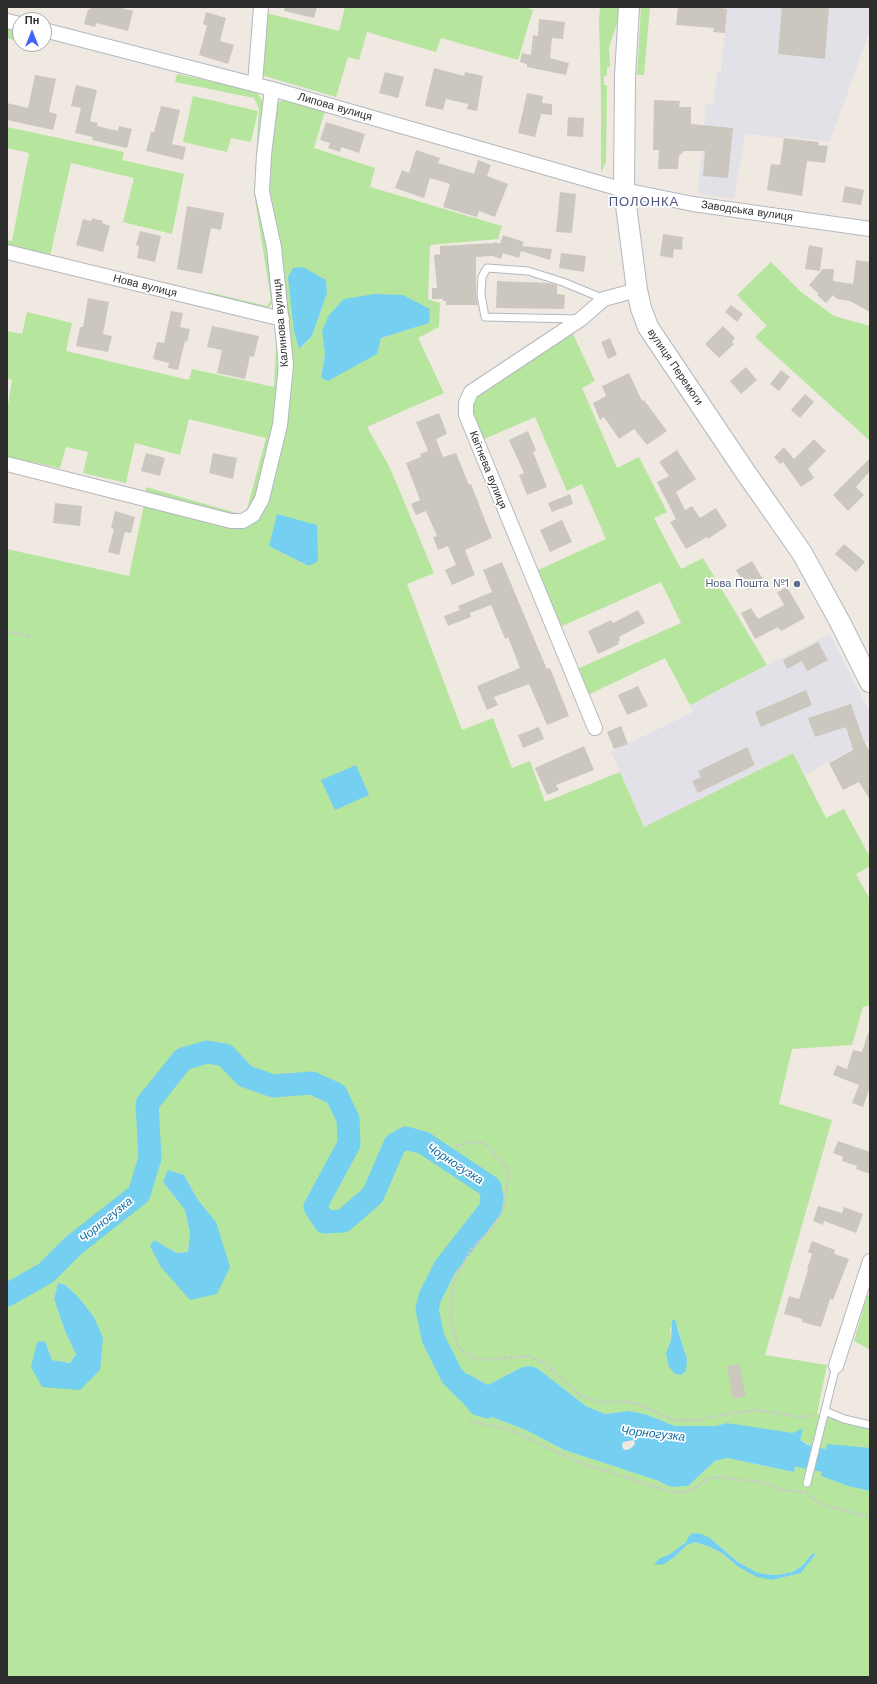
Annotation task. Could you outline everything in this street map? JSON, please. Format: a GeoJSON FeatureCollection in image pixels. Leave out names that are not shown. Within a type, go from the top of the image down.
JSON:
{"type":"FeatureCollection","features":[{"type":"Feature","properties":{"kind":"main road","name":"вулиця Перемоги"},"geometry":{"type":"LineString","coordinates":[[629,7],[625,76],[624,190],[637,290],[641,308],[648,327],[741,466],[802,553],[840,622],[870,682]]}},
{"type":"Feature","properties":{"kind":"street"},"geometry":{"type":"LineString","coordinates":[[255,84],[261,7]]}},
{"type":"Feature","properties":{"kind":"street","name":"Липова вулиця"},"geometry":{"type":"LineString","coordinates":[[52,32],[272,88],[624,190]]}},
{"type":"Feature","properties":{"kind":"street","name":"Калинова вулиця"},"geometry":{"type":"LineString","coordinates":[[7,464],[230,521],[243,521],[253,515],[262,499],[280,425],[286,365],[274,247],[262,192],[264,155],[272,88]]}},
{"type":"Feature","properties":{"kind":"street","name":"Заводська вулиця"},"geometry":{"type":"LineString","coordinates":[[624,190],[693,204],[870,229]]}},
{"type":"Feature","properties":{"kind":"street","name":"Нова вулиця"},"geometry":{"type":"LineString","coordinates":[[7,252],[282,319]]}},
{"type":"Feature","properties":{"kind":"street","name":"Квітнева вулиця"},"geometry":{"type":"LineString","coordinates":[[595,728],[466,415],[466,403],[471,392],[581,319],[604,299],[637,290]]}},
{"type":"Feature","properties":{"kind":"street"},"geometry":{"type":"LineString","coordinates":[[836,1366],[870,1261]]}},
{"type":"Feature","properties":{"kind":"lane"},"geometry":{"type":"LineString","coordinates":[[581,319],[485,317],[481,295],[482,277],[487,268],[528,271],[563,282],[604,299]]}},
{"type":"Feature","properties":{"kind":"lane"},"geometry":{"type":"LineString","coordinates":[[808,1483],[836,1366]]}},
{"type":"Feature","properties":{"kind":"lane"},"geometry":{"type":"LineString","coordinates":[[825,1411],[844,1419],[870,1425]]}},
{"type":"Feature","properties":{"kind":"path"},"geometry":{"type":"LineString","coordinates":[[7,631],[30,637]]}},
{"type":"Feature","properties":{"kind":"path"},"geometry":{"type":"LineString","coordinates":[[456,1146],[473,1142],[483,1143],[492,1149],[494,1154],[507,1167],[509,1177],[502,1213],[489,1232],[470,1250],[454,1282],[450,1306],[451,1324],[458,1346],[470,1356],[479,1360],[530,1356],[544,1362],[580,1395],[601,1402],[633,1402],[674,1420],[698,1420],[725,1414],[758,1410],[800,1417],[811,1416],[825,1411]]}},
{"type":"Feature","properties":{"kind":"path"},"geometry":{"type":"LineString","coordinates":[[469,1421],[508,1429],[575,1461],[668,1491],[682,1493],[693,1489],[710,1478],[720,1477],[765,1483],[782,1490],[806,1492],[820,1504],[870,1517]]}},
{"type":"Feature","properties":{"kind":"path"},"geometry":{"type":"LineString","coordinates":[[806,1492],[808,1483]]}},
{"type":"Feature","properties":{"kind":"shaded area"},"geometry":{"type":"Polygon","coordinates":[[[724,7],[870,7],[870,30],[830,142],[785,136],[784,138],[745,134],[734,199],[698,194],[706,104],[713,105],[717,72],[721,72],[727,9],[724,7]]]}},
{"type":"Feature","properties":{"kind":"shaded area"},"geometry":{"type":"Polygon","coordinates":[[[830,634],[870,713],[870,740],[803,776],[792,753],[644,827],[611,752],[693,712],[690,705],[830,634]]]}},
{"type":"Feature","properties":{"kind":"green space"},"geometry":{"type":"Polygon","coordinates":[[[345,7],[524,7],[533,10],[518,60],[441,38],[436,52],[367,32],[359,60],[348,57],[336,97],[261,75],[266,13],[339,31],[345,7]]]}},
{"type":"Feature","properties":{"kind":"green space"},"geometry":{"type":"Polygon","coordinates":[[[600,7],[621,7],[609,47],[610,67],[607,67],[607,75],[604,76],[604,85],[607,85],[606,161],[601,173],[599,21],[600,7]]]}},
{"type":"Feature","properties":{"kind":"green space"},"geometry":{"type":"Polygon","coordinates":[[[641,7],[650,7],[644,75],[637,75],[641,7]]]}},
{"type":"Feature","properties":{"kind":"green space"},"geometry":{"type":"Polygon","coordinates":[[[7,29],[12,30],[12,40],[7,38],[7,29]]]}},
{"type":"Feature","properties":{"kind":"green space"},"geometry":{"type":"Polygon","coordinates":[[[177,74],[247,89],[257,93],[265,104],[270,247],[274,300],[269,307],[261,310],[207,295],[208,292],[267,306],[271,300],[254,193],[259,109],[254,98],[175,82],[177,74]]]}},
{"type":"Feature","properties":{"kind":"green space"},"geometry":{"type":"Polygon","coordinates":[[[193,96],[258,111],[251,142],[231,138],[227,152],[183,142],[193,96]]]}},
{"type":"Feature","properties":{"kind":"green space"},"geometry":{"type":"Polygon","coordinates":[[[282,100],[325,111],[314,148],[375,168],[370,187],[502,226],[498,239],[430,245],[428,299],[440,303],[439,327],[418,338],[444,393],[367,427],[390,468],[434,573],[407,584],[462,730],[493,718],[512,768],[530,761],[545,802],[620,772],[644,827],[793,753],[826,818],[844,809],[870,857],[870,866],[856,874],[870,900],[870,1005],[863,1007],[852,1045],[792,1049],[779,1104],[832,1120],[765,1355],[827,1365],[817,1414],[870,1428],[870,1462],[821,1476],[848,1486],[870,1491],[870,1677],[7,1677],[7,549],[129,576],[144,505],[256,518],[284,426],[266,192],[274,106],[282,100]],[[327,293],[300,349],[312,336],[327,293]],[[429,323],[325,354],[321,377],[381,338],[429,323]],[[184,1175],[163,1182],[185,1210],[190,1233],[188,1252],[177,1253],[154,1240],[190,1299],[216,1222],[198,1200],[184,1175]],[[58,1283],[54,1299],[65,1331],[76,1353],[70,1363],[52,1360],[45,1341],[31,1367],[80,1390],[94,1317],[67,1285],[58,1283]],[[670,1327],[671,1340],[666,1353],[687,1359],[678,1328],[670,1327]],[[531,1366],[522,1367],[488,1385],[468,1374],[460,1378],[456,1375],[488,1419],[492,1417],[526,1430],[564,1450],[656,1480],[671,1487],[688,1486],[715,1461],[727,1458],[794,1472],[796,1464],[812,1446],[800,1440],[727,1423],[716,1426],[675,1426],[645,1414],[629,1411],[605,1414],[586,1406],[537,1368],[531,1366]],[[710,1538],[686,1542],[670,1554],[660,1558],[673,1558],[687,1545],[695,1542],[722,1553],[737,1566],[772,1580],[801,1573],[815,1555],[811,1555],[803,1565],[793,1572],[776,1575],[756,1572],[738,1562],[710,1538]]]}},
{"type":"Feature","properties":{"kind":"green space"},"geometry":{"type":"Polygon","coordinates":[[[7,127],[124,152],[122,160],[184,174],[172,234],[123,222],[134,178],[71,163],[50,256],[7,247],[7,240],[12,241],[29,153],[7,148],[7,127]]]}},
{"type":"Feature","properties":{"kind":"green space"},"geometry":{"type":"Polygon","coordinates":[[[771,262],[801,292],[834,316],[870,326],[870,441],[755,337],[767,326],[737,295],[771,262]]]}},
{"type":"Feature","properties":{"kind":"green space"},"geometry":{"type":"Polygon","coordinates":[[[27,312],[72,323],[66,351],[189,380],[192,369],[274,387],[277,327],[282,365],[277,425],[259,498],[242,517],[145,494],[146,487],[240,514],[247,509],[266,438],[189,419],[180,455],[135,443],[126,483],[83,473],[88,452],[66,447],[60,468],[7,457],[7,411],[12,380],[7,378],[7,331],[22,334],[27,312]]]}},
{"type":"Feature","properties":{"kind":"green space"},"geometry":{"type":"Polygon","coordinates":[[[572,332],[595,381],[582,388],[617,468],[639,457],[667,512],[654,518],[681,569],[703,558],[767,665],[690,705],[665,658],[588,695],[577,669],[681,623],[661,582],[560,627],[536,571],[606,539],[582,484],[567,491],[535,417],[482,440],[471,414],[472,404],[476,396],[572,332]]]}},
{"type":"Feature","properties":{"kind":"green space"},"geometry":{"type":"Polygon","coordinates":[[[867,1295],[870,1296],[870,1350],[854,1341],[867,1295]]]}},
{"type":"Feature","properties":{"kind":"water"},"geometry":{"type":"Polygon","coordinates":[[[303,267],[326,280],[327,293],[312,336],[299,349],[294,331],[288,277],[293,268],[303,267]]]}},
{"type":"Feature","properties":{"kind":"water"},"geometry":{"type":"Polygon","coordinates":[[[374,294],[403,295],[430,309],[429,323],[381,338],[377,354],[328,381],[321,378],[325,354],[322,331],[329,315],[344,299],[374,294]]]}},
{"type":"Feature","properties":{"kind":"water"},"geometry":{"type":"Polygon","coordinates":[[[277,514],[317,525],[318,561],[309,566],[269,546],[277,514]]]}},
{"type":"Feature","properties":{"kind":"water"},"geometry":{"type":"Polygon","coordinates":[[[356,765],[369,795],[335,810],[321,780],[356,765]]]}},
{"type":"Feature","properties":{"kind":"water"},"geometry":{"type":"Polygon","coordinates":[[[168,1170],[184,1175],[198,1200],[216,1222],[230,1267],[217,1294],[190,1300],[161,1267],[150,1246],[154,1240],[177,1253],[188,1252],[190,1233],[185,1210],[163,1182],[168,1170]]]}},
{"type":"Feature","properties":{"kind":"water"},"geometry":{"type":"Polygon","coordinates":[[[58,1283],[66,1285],[79,1298],[94,1317],[103,1338],[100,1370],[80,1390],[42,1387],[31,1367],[37,1342],[45,1341],[52,1360],[70,1363],[76,1354],[65,1331],[54,1299],[58,1283]]]}},
{"type":"Feature","properties":{"kind":"water"},"geometry":{"type":"Polygon","coordinates":[[[672,1320],[675,1320],[687,1359],[686,1371],[681,1375],[675,1374],[669,1367],[666,1353],[671,1340],[672,1320]]]}},
{"type":"Feature","properties":{"kind":"water"},"geometry":{"type":"Polygon","coordinates":[[[531,1366],[537,1368],[586,1406],[605,1414],[629,1411],[645,1414],[675,1426],[716,1426],[727,1423],[793,1433],[803,1428],[800,1440],[813,1446],[808,1466],[796,1464],[794,1472],[727,1458],[715,1461],[688,1486],[671,1487],[656,1480],[564,1450],[526,1430],[492,1417],[488,1419],[472,1414],[452,1390],[451,1378],[456,1375],[460,1378],[468,1374],[488,1385],[522,1367],[531,1366]],[[634,1440],[623,1442],[622,1446],[624,1450],[630,1449],[635,1444],[634,1440]]]}},
{"type":"Feature","properties":{"kind":"water"},"geometry":{"type":"Polygon","coordinates":[[[827,1444],[870,1448],[870,1491],[848,1486],[821,1476],[827,1444]]]}},
{"type":"Feature","properties":{"kind":"water"},"geometry":{"type":"Polygon","coordinates":[[[692,1533],[702,1534],[710,1538],[738,1562],[756,1572],[764,1574],[776,1575],[793,1572],[803,1565],[811,1555],[815,1553],[815,1555],[801,1573],[772,1580],[757,1577],[737,1566],[722,1553],[695,1542],[687,1545],[673,1558],[662,1565],[654,1564],[660,1558],[670,1554],[686,1542],[692,1533]]]}},
{"type":"Feature","properties":{"kind":"building"},"geometry":{"type":"Polygon","coordinates":[[[91,7],[118,7],[133,11],[128,31],[96,23],[95,27],[84,24],[88,9],[90,10],[91,7]]]}},
{"type":"Feature","properties":{"kind":"building"},"geometry":{"type":"Polygon","coordinates":[[[285,7],[317,7],[314,18],[284,11],[285,7]]]}},
{"type":"Feature","properties":{"kind":"building"},"geometry":{"type":"Polygon","coordinates":[[[678,7],[715,7],[727,9],[725,33],[713,32],[714,28],[676,25],[678,7]]]}},
{"type":"Feature","properties":{"kind":"building"},"geometry":{"type":"Polygon","coordinates":[[[782,7],[829,7],[825,59],[778,54],[782,7]]]}},
{"type":"Feature","properties":{"kind":"building"},"geometry":{"type":"Polygon","coordinates":[[[206,12],[226,18],[220,41],[234,45],[228,64],[199,55],[207,26],[203,24],[206,12]]]}},
{"type":"Feature","properties":{"kind":"building"},"geometry":{"type":"Polygon","coordinates":[[[539,19],[565,22],[563,39],[552,38],[550,58],[569,63],[566,75],[527,67],[527,64],[520,62],[522,53],[531,55],[533,35],[538,36],[539,19]]]}},
{"type":"Feature","properties":{"kind":"building"},"geometry":{"type":"Polygon","coordinates":[[[434,68],[464,76],[465,72],[483,76],[477,111],[467,109],[468,104],[446,99],[443,110],[425,106],[434,68]]]}},
{"type":"Feature","properties":{"kind":"building"},"geometry":{"type":"Polygon","coordinates":[[[385,72],[404,77],[398,98],[379,93],[385,72]]]}},
{"type":"Feature","properties":{"kind":"building"},"geometry":{"type":"Polygon","coordinates":[[[35,75],[56,79],[49,112],[57,114],[53,130],[7,120],[7,103],[28,108],[35,75]]]}},
{"type":"Feature","properties":{"kind":"building"},"geometry":{"type":"Polygon","coordinates":[[[76,85],[97,90],[90,121],[98,123],[97,126],[118,131],[119,126],[132,129],[127,148],[92,140],[93,137],[75,133],[81,108],[71,106],[76,85]]]}},
{"type":"Feature","properties":{"kind":"building"},"geometry":{"type":"Polygon","coordinates":[[[527,93],[543,96],[542,103],[552,104],[552,115],[541,114],[535,137],[518,133],[527,93]]]}},
{"type":"Feature","properties":{"kind":"building"},"geometry":{"type":"Polygon","coordinates":[[[654,100],[680,101],[679,107],[691,107],[691,124],[733,128],[728,178],[703,176],[705,151],[684,151],[679,156],[678,169],[658,169],[659,150],[653,150],[654,100]]]}},
{"type":"Feature","properties":{"kind":"building"},"geometry":{"type":"Polygon","coordinates":[[[161,106],[180,110],[172,144],[186,147],[183,160],[146,151],[151,132],[154,132],[161,106]]]}},
{"type":"Feature","properties":{"kind":"building"},"geometry":{"type":"Polygon","coordinates":[[[568,117],[584,118],[583,137],[567,136],[568,117]]]}},
{"type":"Feature","properties":{"kind":"building"},"geometry":{"type":"Polygon","coordinates":[[[326,122],[365,134],[359,153],[341,147],[340,152],[328,148],[330,143],[320,140],[326,122]]]}},
{"type":"Feature","properties":{"kind":"building"},"geometry":{"type":"Polygon","coordinates":[[[784,138],[819,142],[818,145],[828,146],[825,163],[807,161],[802,196],[767,190],[771,164],[780,165],[784,138]]]}},
{"type":"Feature","properties":{"kind":"building"},"geometry":{"type":"Polygon","coordinates":[[[416,150],[440,158],[438,163],[474,174],[478,160],[491,165],[487,176],[508,184],[495,217],[479,211],[477,217],[443,207],[450,184],[430,178],[424,198],[395,188],[402,170],[409,173],[416,150]]]}},
{"type":"Feature","properties":{"kind":"building"},"geometry":{"type":"Polygon","coordinates":[[[845,186],[864,190],[861,205],[842,202],[845,186]]]}},
{"type":"Feature","properties":{"kind":"building"},"geometry":{"type":"Polygon","coordinates":[[[560,192],[576,194],[572,233],[556,232],[560,192]]]}},
{"type":"Feature","properties":{"kind":"building"},"geometry":{"type":"Polygon","coordinates":[[[187,206],[224,213],[221,230],[211,228],[202,274],[177,269],[187,206]]]}},
{"type":"Feature","properties":{"kind":"building"},"geometry":{"type":"Polygon","coordinates":[[[92,218],[103,221],[102,223],[110,226],[103,252],[76,245],[83,219],[91,221],[92,218]]]}},
{"type":"Feature","properties":{"kind":"building"},"geometry":{"type":"Polygon","coordinates":[[[140,231],[161,236],[155,262],[137,258],[139,246],[136,245],[140,231]]]}},
{"type":"Feature","properties":{"kind":"building"},"geometry":{"type":"Polygon","coordinates":[[[663,234],[683,237],[682,250],[674,249],[673,258],[660,256],[663,234]]]}},
{"type":"Feature","properties":{"kind":"building"},"geometry":{"type":"Polygon","coordinates":[[[503,235],[524,242],[522,246],[552,249],[550,260],[521,251],[519,258],[503,253],[501,259],[493,256],[476,257],[476,295],[478,305],[446,305],[446,301],[443,301],[443,299],[432,299],[432,288],[437,288],[434,255],[440,254],[440,246],[495,242],[500,244],[503,235]]]}},
{"type":"Feature","properties":{"kind":"building"},"geometry":{"type":"Polygon","coordinates":[[[809,245],[823,248],[820,271],[805,269],[809,245]]]}},
{"type":"Feature","properties":{"kind":"building"},"geometry":{"type":"Polygon","coordinates":[[[561,253],[586,256],[584,272],[559,268],[561,253]]]}},
{"type":"Feature","properties":{"kind":"building"},"geometry":{"type":"Polygon","coordinates":[[[856,260],[870,262],[870,312],[850,301],[837,299],[833,295],[826,303],[809,285],[823,269],[834,269],[833,281],[853,284],[856,260]]]}},
{"type":"Feature","properties":{"kind":"building"},"geometry":{"type":"Polygon","coordinates":[[[497,281],[549,283],[557,285],[557,294],[565,295],[564,309],[496,308],[497,281]]]}},
{"type":"Feature","properties":{"kind":"building"},"geometry":{"type":"Polygon","coordinates":[[[88,298],[109,302],[103,334],[112,336],[108,352],[76,346],[80,327],[83,327],[88,298]]]}},
{"type":"Feature","properties":{"kind":"building"},"geometry":{"type":"Polygon","coordinates":[[[731,305],[743,314],[737,322],[725,312],[731,305]]]}},
{"type":"Feature","properties":{"kind":"building"},"geometry":{"type":"Polygon","coordinates":[[[171,311],[183,313],[180,327],[190,329],[187,342],[185,341],[178,370],[168,368],[169,363],[153,359],[157,342],[164,343],[171,311]]]}},
{"type":"Feature","properties":{"kind":"building"},"geometry":{"type":"Polygon","coordinates":[[[212,326],[259,336],[254,357],[250,356],[245,379],[217,373],[222,350],[207,347],[212,326]]]}},
{"type":"Feature","properties":{"kind":"building"},"geometry":{"type":"Polygon","coordinates":[[[723,326],[735,338],[732,342],[734,344],[719,358],[705,344],[723,326]]]}},
{"type":"Feature","properties":{"kind":"building"},"geometry":{"type":"Polygon","coordinates":[[[610,338],[617,355],[608,359],[601,342],[610,338]]]}},
{"type":"Feature","properties":{"kind":"building"},"geometry":{"type":"Polygon","coordinates":[[[746,367],[757,380],[741,394],[730,381],[746,367]]]}},
{"type":"Feature","properties":{"kind":"building"},"geometry":{"type":"Polygon","coordinates":[[[781,370],[790,377],[779,391],[770,384],[781,370]]]}},
{"type":"Feature","properties":{"kind":"building"},"geometry":{"type":"Polygon","coordinates":[[[629,373],[642,401],[644,400],[667,431],[647,445],[634,429],[619,439],[604,417],[600,420],[593,403],[606,396],[602,386],[629,373]]]}},
{"type":"Feature","properties":{"kind":"building"},"geometry":{"type":"Polygon","coordinates":[[[805,394],[814,402],[800,418],[791,410],[805,394]]]}},
{"type":"Feature","properties":{"kind":"building"},"geometry":{"type":"Polygon","coordinates":[[[439,413],[447,434],[436,439],[443,457],[456,453],[469,485],[471,484],[492,538],[465,550],[475,575],[452,585],[445,570],[456,565],[448,546],[438,550],[433,537],[437,536],[426,511],[416,515],[411,504],[420,500],[406,463],[421,457],[420,454],[428,451],[416,422],[439,413]]]}},
{"type":"Feature","properties":{"kind":"building"},"geometry":{"type":"Polygon","coordinates":[[[528,431],[536,450],[533,452],[547,487],[527,495],[519,475],[524,473],[509,440],[528,431]]]}},
{"type":"Feature","properties":{"kind":"building"},"geometry":{"type":"Polygon","coordinates":[[[814,439],[826,451],[808,469],[814,478],[801,487],[783,462],[780,464],[774,457],[784,447],[794,459],[814,439]]]}},
{"type":"Feature","properties":{"kind":"building"},"geometry":{"type":"Polygon","coordinates":[[[677,450],[696,479],[676,492],[685,510],[692,506],[700,518],[716,508],[727,526],[708,539],[707,537],[686,549],[670,522],[676,519],[657,482],[669,476],[659,462],[677,450]]]}},
{"type":"Feature","properties":{"kind":"building"},"geometry":{"type":"Polygon","coordinates":[[[146,453],[165,458],[160,476],[141,471],[146,453]]]}},
{"type":"Feature","properties":{"kind":"building"},"geometry":{"type":"Polygon","coordinates":[[[213,453],[237,458],[233,479],[209,473],[213,453]]]}},
{"type":"Feature","properties":{"kind":"building"},"geometry":{"type":"Polygon","coordinates":[[[870,458],[870,471],[856,487],[864,495],[848,511],[833,495],[870,458]]]}},
{"type":"Feature","properties":{"kind":"building"},"geometry":{"type":"Polygon","coordinates":[[[570,494],[573,504],[552,512],[548,503],[570,494]]]}},
{"type":"Feature","properties":{"kind":"building"},"geometry":{"type":"Polygon","coordinates":[[[55,503],[82,506],[80,526],[53,523],[55,503]]]}},
{"type":"Feature","properties":{"kind":"building"},"geometry":{"type":"Polygon","coordinates":[[[115,511],[135,517],[131,533],[125,532],[119,555],[108,552],[114,529],[111,528],[115,511]]]}},
{"type":"Feature","properties":{"kind":"building"},"geometry":{"type":"Polygon","coordinates":[[[562,520],[572,542],[550,552],[540,530],[562,520]]]}},
{"type":"Feature","properties":{"kind":"building"},"geometry":{"type":"Polygon","coordinates":[[[844,544],[865,562],[856,572],[835,554],[844,544]]]}},
{"type":"Feature","properties":{"kind":"building"},"geometry":{"type":"Polygon","coordinates":[[[752,561],[764,581],[748,590],[736,570],[752,561]]]}},
{"type":"Feature","properties":{"kind":"building"},"geometry":{"type":"Polygon","coordinates":[[[502,562],[547,669],[550,668],[569,716],[547,725],[529,684],[494,697],[498,705],[487,710],[477,686],[520,668],[508,637],[505,639],[491,605],[470,613],[471,617],[448,626],[444,616],[460,610],[458,606],[492,592],[483,570],[502,562]]]}},
{"type":"Feature","properties":{"kind":"building"},"geometry":{"type":"Polygon","coordinates":[[[787,587],[805,618],[781,631],[778,627],[755,639],[741,613],[751,608],[758,619],[784,605],[777,592],[787,587]]]}},
{"type":"Feature","properties":{"kind":"building"},"geometry":{"type":"Polygon","coordinates":[[[638,610],[645,623],[619,637],[619,644],[598,654],[588,631],[611,620],[613,623],[638,610]]]}},
{"type":"Feature","properties":{"kind":"building"},"geometry":{"type":"Polygon","coordinates":[[[818,642],[828,660],[807,671],[802,661],[787,669],[783,660],[818,642]]]}},
{"type":"Feature","properties":{"kind":"building"},"geometry":{"type":"Polygon","coordinates":[[[638,686],[648,706],[627,715],[618,695],[638,686]]]}},
{"type":"Feature","properties":{"kind":"building"},"geometry":{"type":"Polygon","coordinates":[[[806,690],[812,705],[761,727],[755,712],[806,690]]]}},
{"type":"Feature","properties":{"kind":"building"},"geometry":{"type":"Polygon","coordinates":[[[851,704],[863,739],[870,752],[870,800],[859,782],[843,790],[829,763],[853,750],[846,727],[815,737],[808,718],[851,704]]]}},
{"type":"Feature","properties":{"kind":"building"},"geometry":{"type":"Polygon","coordinates":[[[621,726],[628,744],[614,749],[607,732],[621,726]]]}},
{"type":"Feature","properties":{"kind":"building"},"geometry":{"type":"Polygon","coordinates":[[[539,727],[544,739],[523,748],[518,735],[539,727]]]}},
{"type":"Feature","properties":{"kind":"building"},"geometry":{"type":"Polygon","coordinates":[[[584,746],[594,770],[556,785],[559,790],[547,795],[535,768],[584,746]]]}},
{"type":"Feature","properties":{"kind":"building"},"geometry":{"type":"Polygon","coordinates":[[[747,747],[755,765],[698,793],[692,781],[701,777],[698,771],[747,747]]]}},
{"type":"Feature","properties":{"kind":"building"},"geometry":{"type":"Polygon","coordinates":[[[868,1033],[870,1033],[870,1087],[863,1107],[852,1103],[859,1085],[833,1075],[837,1065],[847,1069],[853,1050],[862,1052],[868,1033]]]}},
{"type":"Feature","properties":{"kind":"building"},"geometry":{"type":"Polygon","coordinates":[[[838,1141],[870,1152],[870,1174],[856,1169],[857,1166],[842,1161],[843,1157],[833,1153],[838,1141]]]}},
{"type":"Feature","properties":{"kind":"building"},"geometry":{"type":"Polygon","coordinates":[[[818,1206],[842,1213],[844,1207],[863,1214],[856,1233],[824,1221],[823,1225],[813,1221],[818,1206]]]}},
{"type":"Feature","properties":{"kind":"building"},"geometry":{"type":"Polygon","coordinates":[[[812,1241],[835,1250],[834,1254],[849,1259],[833,1300],[830,1299],[821,1327],[802,1322],[802,1319],[784,1314],[789,1296],[799,1299],[812,1254],[808,1252],[812,1241]]]}},
{"type":"Feature","properties":{"kind":"building"},"geometry":{"type":"Polygon","coordinates":[[[739,1364],[746,1396],[733,1399],[727,1366],[739,1364]]]}},
{"type":"Feature","properties":{"kind":"waterway","name":"Чорногузка"},"geometry":{"type":"LineString","coordinates":[[7,1295],[46,1273],[74,1245],[139,1194],[150,1158],[147,1104],[183,1059],[207,1052],[225,1055],[245,1076],[273,1086],[312,1083],[336,1094],[348,1119],[349,1144],[315,1207],[325,1222],[343,1221],[373,1195],[395,1144],[406,1138],[424,1143],[490,1187],[492,1198],[491,1208],[445,1267],[430,1297],[427,1309],[433,1338],[452,1376],[467,1391],[478,1394]]}},
{"type":"Feature","properties":{"kind":"waterway","name":"Чорногузка"},"geometry":{"type":"LineString","coordinates":[[787,1453],[870,1470]]}},
{"type":"Feature","properties":{"kind":"place","name":"Нова Пошта №1"},"geometry":{"type":"Point","coordinates":[797,584]}},
{"type":"Feature","properties":{"kind":"district","name":"ПОЛОНКА"},"geometry":{"type":"Point","coordinates":[644,202]}}]}
